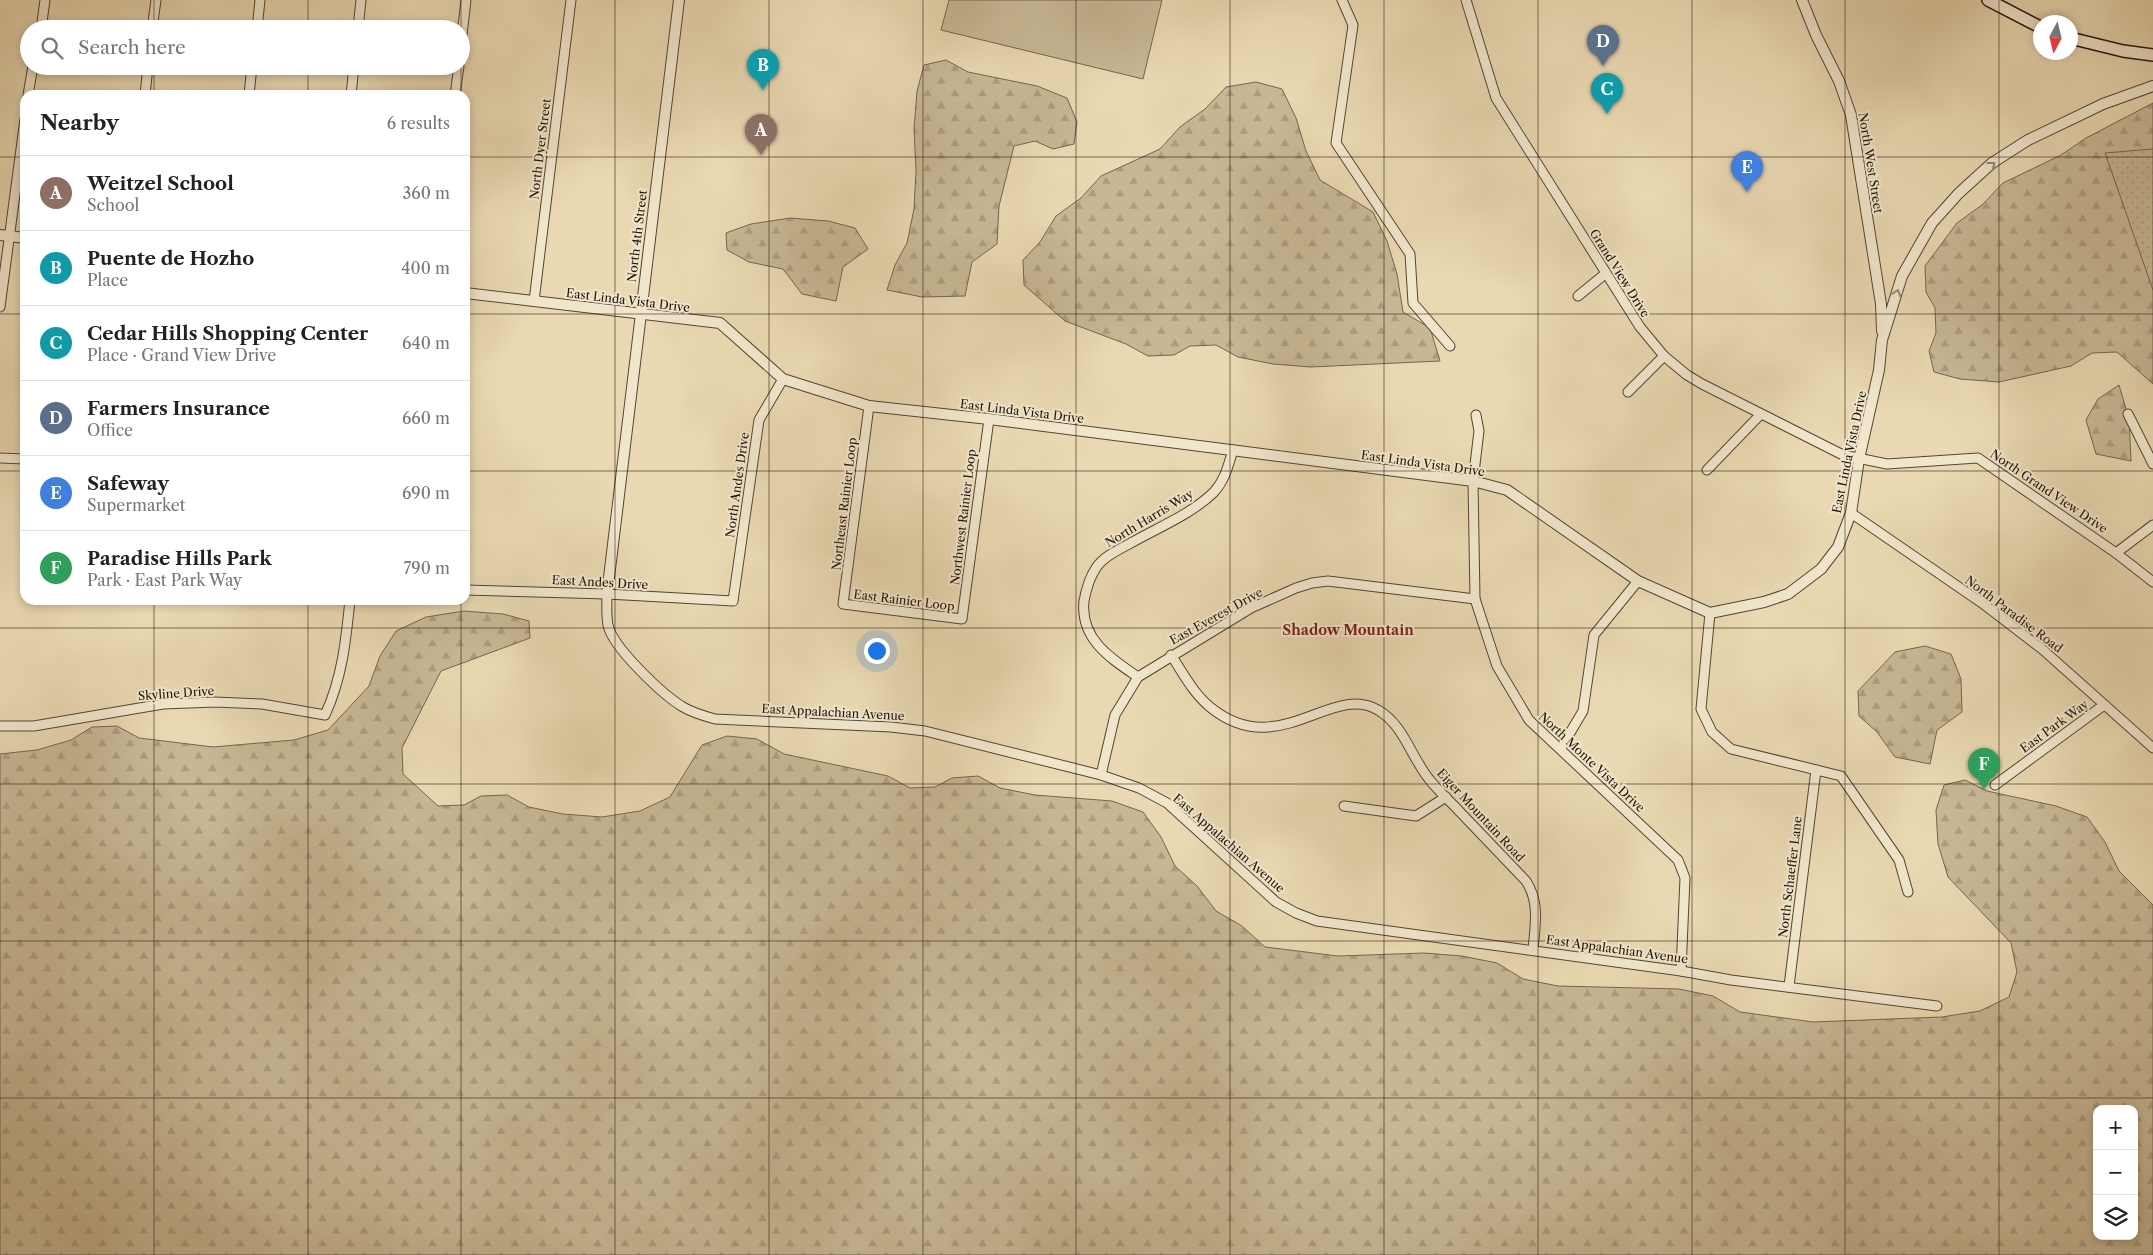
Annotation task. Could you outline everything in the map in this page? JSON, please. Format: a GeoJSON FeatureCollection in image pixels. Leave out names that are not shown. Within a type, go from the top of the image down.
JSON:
{"type":"FeatureCollection","features":[{"type":"Feature","properties":{"kind":"main road"},"geometry":{"type":"LineString","coordinates":[[1988,0],[2033,23]]}},
{"type":"Feature","properties":{"kind":"main road"},"geometry":{"type":"LineString","coordinates":[[2078,40],[2123,51],[2153,55]]}},
{"type":"Feature","properties":{"kind":"street"},"geometry":{"type":"LineString","coordinates":[[42,20],[46,0]]}},
{"type":"Feature","properties":{"kind":"street"},"geometry":{"type":"LineString","coordinates":[[153,20],[156,0]]}},
{"type":"Feature","properties":{"kind":"street"},"geometry":{"type":"LineString","coordinates":[[258,20],[260,0]]}},
{"type":"Feature","properties":{"kind":"street"},"geometry":{"type":"LineString","coordinates":[[359,20],[361,0]]}},
{"type":"Feature","properties":{"kind":"street"},"geometry":{"type":"LineString","coordinates":[[464,20],[466,0]]}},
{"type":"Feature","properties":{"kind":"street","name":"North Dyer Street"},"geometry":{"type":"LineString","coordinates":[[534,301],[571,0]]}},
{"type":"Feature","properties":{"kind":"street","name":"North 4th Street"},"geometry":{"type":"LineString","coordinates":[[607,594],[679,0]]}},
{"type":"Feature","properties":{"kind":"street"},"geometry":{"type":"LineString","coordinates":[[1342,0],[1353,24],[1336,143],[1410,254],[1412,303],[1450,346]]}},
{"type":"Feature","properties":{"kind":"street","name":"Grand View Drive"},"geometry":{"type":"LineString","coordinates":[[1466,0],[1496,98],[1605,274],[1640,327],[1664,356],[1687,376],[1760,415],[1843,455],[1859,459]]}},
{"type":"Feature","properties":{"kind":"street","name":"North West Street"},"geometry":{"type":"LineString","coordinates":[[1802,0],[1816,36],[1842,89],[1851,115],[1881,304],[1882,340]]}},
{"type":"Feature","properties":{"kind":"street"},"geometry":{"type":"LineString","coordinates":[[29,90],[31,75]]}},
{"type":"Feature","properties":{"kind":"street"},"geometry":{"type":"LineString","coordinates":[[146,90],[147,75]]}},
{"type":"Feature","properties":{"kind":"street"},"geometry":{"type":"LineString","coordinates":[[250,90],[251,75]]}},
{"type":"Feature","properties":{"kind":"street"},"geometry":{"type":"LineString","coordinates":[[352,90],[353,75]]}},
{"type":"Feature","properties":{"kind":"street"},"geometry":{"type":"LineString","coordinates":[[456,90],[458,75]]}},
{"type":"Feature","properties":{"kind":"street","name":"East Linda Vista Drive"},"geometry":{"type":"LineString","coordinates":[[470,294],[720,324],[783,379],[869,406],[989,419],[1473,480],[1507,490],[1638,581],[1710,613],[1764,602],[1788,594],[1820,569],[1838,547],[1850,513],[1859,459],[1879,370],[1882,340],[1902,276],[1932,223],[1959,193],[1992,163],[2028,140],[2103,104],[2153,86]]}},
{"type":"Feature","properties":{"kind":"street"},"geometry":{"type":"LineString","coordinates":[[0,308],[5,235],[20,148]]}},
{"type":"Feature","properties":{"kind":"street"},"geometry":{"type":"LineString","coordinates":[[5,235],[20,237]]}},
{"type":"Feature","properties":{"kind":"street"},"geometry":{"type":"LineString","coordinates":[[1578,296],[1605,274]]}},
{"type":"Feature","properties":{"kind":"street"},"geometry":{"type":"LineString","coordinates":[[1628,392],[1664,356]]}},
{"type":"Feature","properties":{"kind":"street","name":"North Andes Drive"},"geometry":{"type":"LineString","coordinates":[[733,601],[759,420],[783,379]]}},
{"type":"Feature","properties":{"kind":"street","name":"Northeast Rainier Loop"},"geometry":{"type":"LineString","coordinates":[[843,604],[869,406]]}},
{"type":"Feature","properties":{"kind":"street"},"geometry":{"type":"LineString","coordinates":[[2128,414],[2153,464]]}},
{"type":"Feature","properties":{"kind":"street","name":"North Monte Vista Drive"},"geometry":{"type":"LineString","coordinates":[[1476,415],[1479,431],[1473,480],[1475,599],[1497,666],[1529,720],[1561,748],[1678,860],[1685,878],[1681,971]]}},
{"type":"Feature","properties":{"kind":"street"},"geometry":{"type":"LineString","coordinates":[[1707,470],[1760,415]]}},
{"type":"Feature","properties":{"kind":"street","name":"Northwest Rainier Loop"},"geometry":{"type":"LineString","coordinates":[[962,619],[989,419]]}},
{"type":"Feature","properties":{"kind":"street","name":"North Harris Way"},"geometry":{"type":"LineString","coordinates":[[1138,677],[1107,656],[1096,644],[1089,632],[1084,608],[1085,594],[1090,581],[1096,568],[1110,555],[1192,508],[1212,493],[1221,484],[1233,450]]}},
{"type":"Feature","properties":{"kind":"street"},"geometry":{"type":"LineString","coordinates":[[0,458],[20,459]]}},
{"type":"Feature","properties":{"kind":"street","name":"North Grand View Drive"},"geometry":{"type":"LineString","coordinates":[[1859,459],[1887,464],[1978,458],[2116,553],[2153,582]]}},
{"type":"Feature","properties":{"kind":"street","name":"North Paradise Road"},"geometry":{"type":"LineString","coordinates":[[1850,513],[1997,615],[2042,649],[2153,748]]}},
{"type":"Feature","properties":{"kind":"street"},"geometry":{"type":"LineString","coordinates":[[2116,553],[2153,525]]}},
{"type":"Feature","properties":{"kind":"street","name":"East Everest Drive"},"geometry":{"type":"LineString","coordinates":[[1101,776],[1115,715],[1138,677],[1171,655],[1251,608],[1312,583],[1328,581],[1475,599]]}},
{"type":"Feature","properties":{"kind":"street"},"geometry":{"type":"LineString","coordinates":[[1561,748],[1583,710],[1594,635],[1638,581]]}},
{"type":"Feature","properties":{"kind":"street","name":"East Andes Drive"},"geometry":{"type":"LineString","coordinates":[[470,590],[607,594],[733,601]]}},
{"type":"Feature","properties":{"kind":"street","name":"East Appalachian Avenue"},"geometry":{"type":"LineString","coordinates":[[607,594],[608,625],[616,643],[630,660],[664,691],[681,706],[696,714],[715,719],[891,727],[925,731],[1101,776],[1139,788],[1167,803],[1276,902],[1296,913],[1317,921],[1681,971],[1731,980],[1937,1006]]}},
{"type":"Feature","properties":{"kind":"street","name":"East Rainier Loop"},"geometry":{"type":"LineString","coordinates":[[843,604],[962,619]]}},
{"type":"Feature","properties":{"kind":"street","name":"Skyline Drive"},"geometry":{"type":"LineString","coordinates":[[0,726],[34,726],[163,704],[214,702],[262,704],[325,715],[335,694],[345,648],[349,605]]}},
{"type":"Feature","properties":{"kind":"street"},"geometry":{"type":"LineString","coordinates":[[1710,613],[1701,709],[1712,732],[1731,749],[1841,776],[1899,860],[1908,892]]}},
{"type":"Feature","properties":{"kind":"street","name":"Eiger Mountain Road"},"geometry":{"type":"LineString","coordinates":[[1171,655],[1196,692],[1210,707],[1228,718],[1247,726],[1264,728],[1283,726],[1335,707],[1356,704],[1376,708],[1392,719],[1429,780],[1526,881],[1533,891],[1536,904],[1533,950]]}},
{"type":"Feature","properties":{"kind":"street","name":"East Park Way"},"geometry":{"type":"LineString","coordinates":[[1995,785],[2104,705]]}},
{"type":"Feature","properties":{"kind":"street","name":"North Schaeffer Lane"},"geometry":{"type":"LineString","coordinates":[[1789,986],[1816,770]]}},
{"type":"Feature","properties":{"kind":"street"},"geometry":{"type":"LineString","coordinates":[[1344,806],[1416,816],[1446,797]]}},
{"type":"Feature","properties":{"kind":"green space"},"geometry":{"type":"Polygon","coordinates":[[[949,0],[1162,0],[1143,79],[941,30],[949,0]]]}},
{"type":"Feature","properties":{"kind":"green space"},"geometry":{"type":"Polygon","coordinates":[[[946,60],[968,72],[1037,86],[1067,98],[1077,122],[1074,144],[1053,149],[1035,141],[1014,146],[999,206],[997,244],[972,262],[965,296],[922,297],[887,290],[895,265],[907,243],[914,209],[916,171],[914,129],[917,91],[924,65],[946,60]]]}},
{"type":"Feature","properties":{"kind":"green space"},"geometry":{"type":"Polygon","coordinates":[[[1256,82],[1282,89],[1296,118],[1306,151],[1320,180],[1373,212],[1387,241],[1397,274],[1403,312],[1430,328],[1440,361],[1311,367],[1273,364],[1238,357],[1216,345],[1190,346],[1174,355],[1148,356],[1126,344],[1065,321],[1024,285],[1023,260],[1040,242],[1056,216],[1081,198],[1101,176],[1160,149],[1180,127],[1205,109],[1226,87],[1256,82]]]}},
{"type":"Feature","properties":{"kind":"green space"},"geometry":{"type":"Polygon","coordinates":[[[2153,103],[2153,384],[2117,352],[2092,353],[2071,366],[1999,382],[1960,379],[1934,372],[1929,351],[1936,333],[1935,308],[1926,292],[1925,266],[1957,223],[1982,205],[2003,183],[2061,155],[2086,138],[2153,103]]]}},
{"type":"Feature","properties":{"kind":"green space"},"geometry":{"type":"Polygon","coordinates":[[[2153,149],[2153,290],[2105,153],[2153,149]]]}},
{"type":"Feature","properties":{"kind":"green space"},"geometry":{"type":"Polygon","coordinates":[[[790,218],[828,221],[855,228],[868,249],[843,267],[836,301],[802,294],[783,269],[749,262],[727,250],[726,233],[751,224],[790,218]]]}},
{"type":"Feature","properties":{"kind":"green space"},"geometry":{"type":"Polygon","coordinates":[[[2119,385],[2129,419],[2131,461],[2096,454],[2086,420],[2098,399],[2119,385]]]}},
{"type":"Feature","properties":{"kind":"green space"},"geometry":{"type":"Polygon","coordinates":[[[464,611],[503,614],[529,621],[530,638],[441,671],[402,748],[403,774],[438,806],[464,805],[481,796],[507,795],[529,807],[563,814],[602,817],[640,811],[670,797],[702,745],[727,736],[757,739],[784,754],[888,776],[910,788],[935,787],[952,778],[978,776],[1000,788],[1035,795],[1112,801],[1143,812],[1161,837],[1175,866],[1197,886],[1216,911],[1242,926],[1265,947],[1338,956],[1424,953],[1462,956],[1497,963],[1523,979],[1558,986],[1679,989],[1713,996],[1740,1012],[1813,1022],[1942,1017],[1980,1011],[2009,997],[2017,972],[2011,943],[1948,877],[1938,844],[1936,810],[1944,785],[1965,780],[1987,791],[2056,806],[2087,817],[2105,842],[2119,871],[2153,905],[2153,1255],[0,1255],[0,754],[37,750],[71,740],[92,727],[117,726],[139,738],[213,747],[294,740],[328,730],[369,686],[380,656],[396,631],[426,617],[464,611]]]}},
{"type":"Feature","properties":{"kind":"green space"},"geometry":{"type":"Polygon","coordinates":[[[1925,646],[1951,654],[1961,679],[1962,712],[1937,730],[1930,764],[1895,757],[1877,732],[1859,716],[1858,691],[1895,652],[1925,646]]]}},
{"type":"Feature","properties":{"kind":"place","name":"Farmers Insurance"},"geometry":{"type":"Point","coordinates":[1603,66]}},
{"type":"Feature","properties":{"kind":"place","name":"Puente de Hozho"},"geometry":{"type":"Point","coordinates":[763,90]}},
{"type":"Feature","properties":{"kind":"place","name":"Cedar Hills Shopping Center"},"geometry":{"type":"Point","coordinates":[1607,114]}},
{"type":"Feature","properties":{"kind":"place","name":"Weitzel School"},"geometry":{"type":"Point","coordinates":[761,155]}},
{"type":"Feature","properties":{"kind":"place","name":"Safeway"},"geometry":{"type":"Point","coordinates":[1747,192]}},
{"type":"Feature","properties":{"kind":"place","name":"Paradise Hills Park"},"geometry":{"type":"Point","coordinates":[1984,789]}},
{"type":"Feature","properties":{"kind":"district","name":"Shadow Mountain"},"geometry":{"type":"Point","coordinates":[1348,630]}}]}
